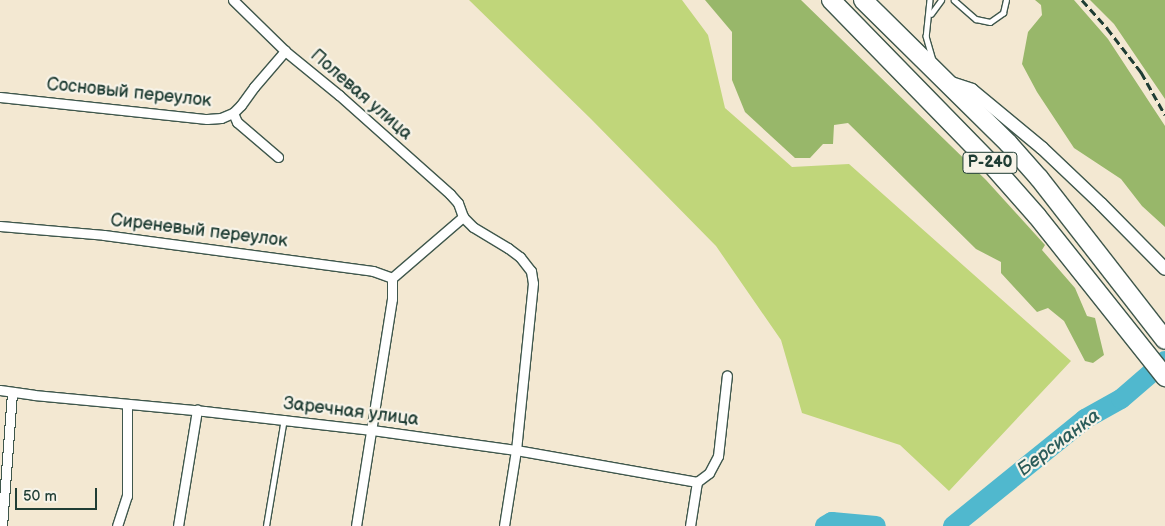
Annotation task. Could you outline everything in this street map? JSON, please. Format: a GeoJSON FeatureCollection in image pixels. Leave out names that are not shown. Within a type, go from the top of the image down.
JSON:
{"type":"FeatureCollection","features":[{"type":"Feature","properties":{"kind":"highway","name":"Р-240"},"geometry":{"type":"LineString","coordinates":[[831,0],[992,165],[1049,230],[1165,377]]}},
{"type":"Feature","properties":{"kind":"highway","name":"Р-240"},"geometry":{"type":"LineString","coordinates":[[863,0],[1008,143],[1039,178],[1165,340]]}},
{"type":"Feature","properties":{"kind":"street","name":"Полевая улица"},"geometry":{"type":"LineString","coordinates":[[234,0],[285,51],[339,95],[450,194],[458,203],[463,217]]}},
{"type":"Feature","properties":{"kind":"street","name":"Сосновый переулок"},"geometry":{"type":"LineString","coordinates":[[0,97],[207,119],[221,118],[233,113],[285,51]]}},
{"type":"Feature","properties":{"kind":"street"},"geometry":{"type":"LineString","coordinates":[[948,82],[972,90],[1042,148],[1165,269]]}},
{"type":"Feature","properties":{"kind":"street"},"geometry":{"type":"LineString","coordinates":[[233,113],[237,122],[278,157]]}},
{"type":"Feature","properties":{"kind":"street"},"geometry":{"type":"LineString","coordinates":[[356,526],[392,299],[392,278],[463,217],[473,227],[520,257],[531,271],[534,283],[516,450],[504,526]]}},
{"type":"Feature","properties":{"kind":"street","name":"Сиреневый переулок"},"geometry":{"type":"LineString","coordinates":[[0,226],[152,241],[373,271],[392,278]]}},
{"type":"Feature","properties":{"kind":"street"},"geometry":{"type":"LineString","coordinates":[[690,526],[697,482],[709,473],[718,456],[727,375]]}},
{"type":"Feature","properties":{"kind":"street","name":"Заречная улица"},"geometry":{"type":"LineString","coordinates":[[0,390],[372,430],[516,450],[697,482]]}},
{"type":"Feature","properties":{"kind":"street"},"geometry":{"type":"LineString","coordinates":[[2,526],[12,392]]}},
{"type":"Feature","properties":{"kind":"street"},"geometry":{"type":"LineString","coordinates":[[117,526],[127,496],[127,404]]}},
{"type":"Feature","properties":{"kind":"street"},"geometry":{"type":"LineString","coordinates":[[178,526],[197,410]]}},
{"type":"Feature","properties":{"kind":"lane"},"geometry":{"type":"LineString","coordinates":[[929,20],[930,0]]}},
{"type":"Feature","properties":{"kind":"lane"},"geometry":{"type":"LineString","coordinates":[[935,70],[926,36],[932,10],[941,0]]}},
{"type":"Feature","properties":{"kind":"lane"},"geometry":{"type":"LineString","coordinates":[[954,0],[976,20],[990,22],[1003,13],[1006,0]]}},
{"type":"Feature","properties":{"kind":"lane"},"geometry":{"type":"LineString","coordinates":[[266,526],[284,420]]}},
{"type":"Feature","properties":{"kind":"green space"},"geometry":{"type":"Polygon","coordinates":[[[469,0],[682,0],[708,35],[725,108],[792,167],[849,164],[1071,361],[949,491],[900,445],[802,413],[781,340],[716,246],[591,119],[469,0]]]}},
{"type":"Feature","properties":{"kind":"green space"},"geometry":{"type":"Polygon","coordinates":[[[705,0],[801,0],[986,180],[1045,245],[1042,250],[1075,288],[1087,316],[1095,318],[1104,355],[1093,363],[1085,361],[1064,321],[1048,308],[1037,312],[1001,273],[1001,262],[976,249],[848,123],[834,125],[833,144],[823,144],[810,158],[795,158],[745,112],[732,80],[732,32],[705,0]]]}},
{"type":"Feature","properties":{"kind":"green space"},"geometry":{"type":"Polygon","coordinates":[[[1035,0],[1074,0],[1108,39],[1165,126],[1165,227],[1142,206],[1121,179],[1074,148],[1037,92],[1022,64],[1028,32],[1042,15],[1041,5],[1035,0]]]}},
{"type":"Feature","properties":{"kind":"green space"},"geometry":{"type":"Polygon","coordinates":[[[1090,0],[1165,0],[1165,99],[1114,24],[1090,0]]]}},
{"type":"Feature","properties":{"kind":"waterway","name":"Берсианка"},"geometry":{"type":"LineString","coordinates":[[953,526],[1085,419],[1121,399],[1165,361]]}},
{"type":"Feature","properties":{"kind":"waterway","name":"Берсианка"},"geometry":{"type":"LineString","coordinates":[[825,526],[832,522],[876,526]]}},
{"type":"Feature","properties":{"kind":"railway"},"geometry":{"type":"LineString","coordinates":[[1082,0],[1107,28],[1141,72],[1165,115]]}}]}
